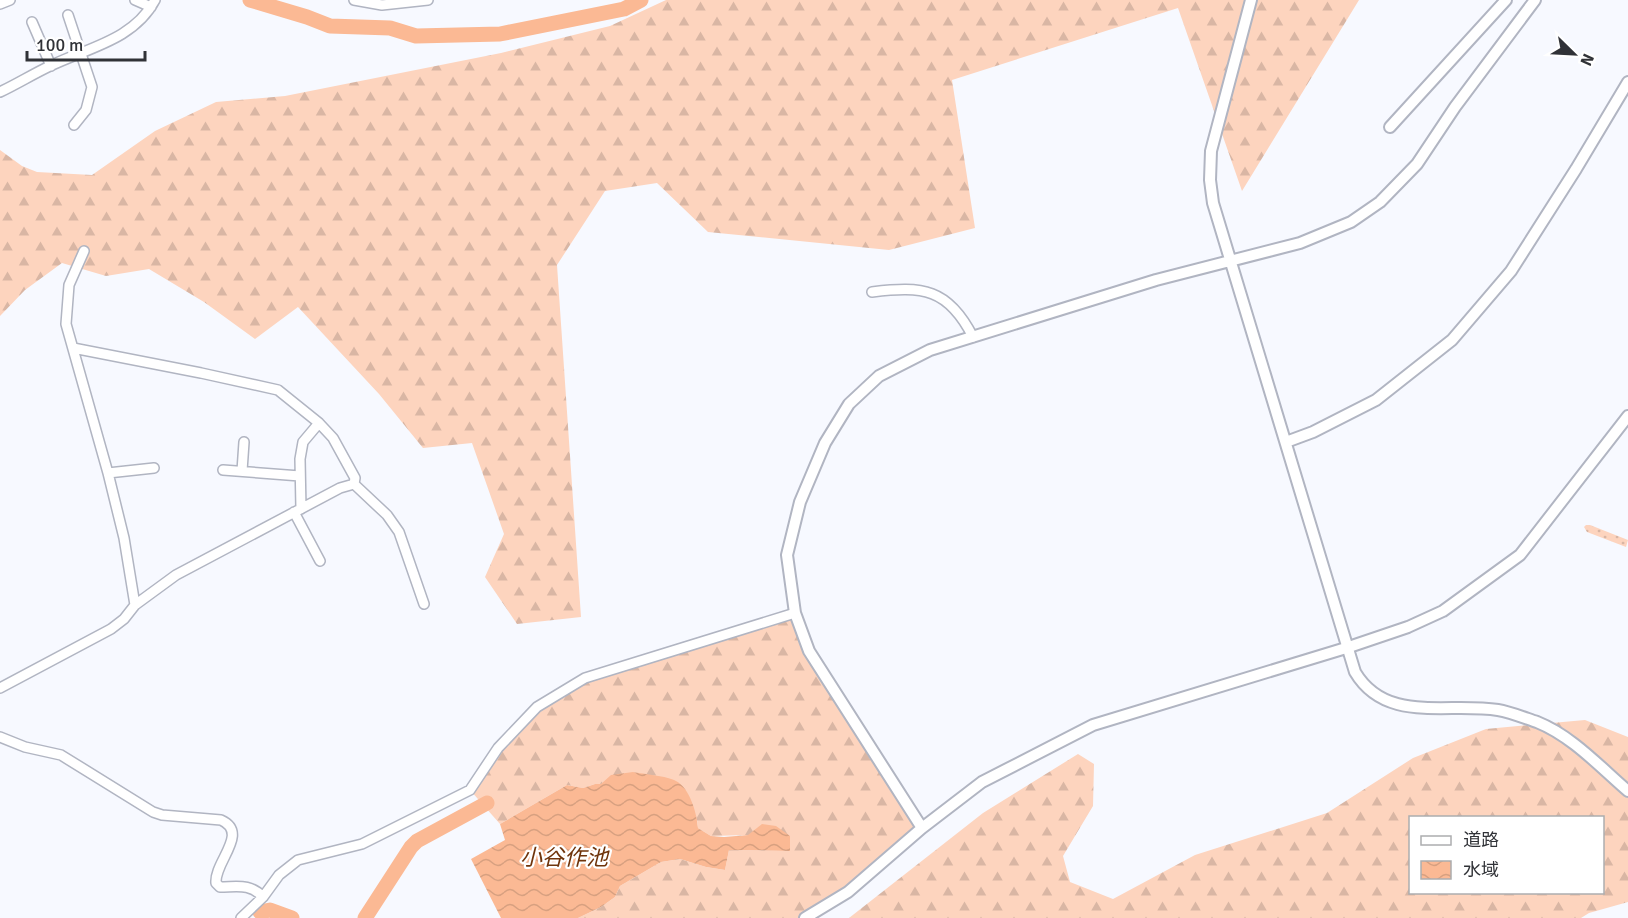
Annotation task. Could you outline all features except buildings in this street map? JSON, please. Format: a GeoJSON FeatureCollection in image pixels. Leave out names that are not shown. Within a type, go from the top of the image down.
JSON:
{"type":"FeatureCollection","features":[{"type":"Feature","properties":{"kind":"street"},"geometry":{"type":"LineString","coordinates":[[0,4],[10,0]]}},
{"type":"Feature","properties":{"kind":"street"},"geometry":{"type":"LineString","coordinates":[[135,0],[153,4]]}},
{"type":"Feature","properties":{"kind":"street"},"geometry":{"type":"LineString","coordinates":[[354,0],[382,4],[428,0]]}},
{"type":"Feature","properties":{"kind":"street"},"geometry":{"type":"LineString","coordinates":[[1251,0],[1211,152],[1210,180],[1213,204],[1232,260],[1355,672],[1363,686],[1385,702],[1425,708],[1498,710],[1538,723],[1563,735],[1628,792]]}},
{"type":"Feature","properties":{"kind":"street"},"geometry":{"type":"LineString","coordinates":[[1390,127],[1506,0]]}},
{"type":"Feature","properties":{"kind":"street"},"geometry":{"type":"LineString","coordinates":[[922,828],[809,651],[795,613],[787,555],[800,502],[825,443],[849,404],[879,376],[930,350],[1156,280],[1300,243],[1351,222],[1380,202],[1417,164],[1455,107],[1535,0]]}},
{"type":"Feature","properties":{"kind":"street"},"geometry":{"type":"LineString","coordinates":[[0,92],[128,30],[153,4]]}},
{"type":"Feature","properties":{"kind":"street"},"geometry":{"type":"LineString","coordinates":[[68,15],[92,87],[86,110],[74,125]]}},
{"type":"Feature","properties":{"kind":"street"},"geometry":{"type":"LineString","coordinates":[[32,22],[51,66]]}},
{"type":"Feature","properties":{"kind":"street"},"geometry":{"type":"LineString","coordinates":[[1286,442],[1312,432],[1376,400],[1452,340],[1511,271],[1628,82]]}},
{"type":"Feature","properties":{"kind":"street"},"geometry":{"type":"LineString","coordinates":[[84,251],[69,285],[66,324],[124,538],[135,605]]}},
{"type":"Feature","properties":{"kind":"street"},"geometry":{"type":"LineString","coordinates":[[872,292],[906,288],[928,292],[956,310],[973,337]]}},
{"type":"Feature","properties":{"kind":"street"},"geometry":{"type":"LineString","coordinates":[[73,348],[278,390],[319,423],[333,438],[355,478],[354,484]]}},
{"type":"Feature","properties":{"kind":"street"},"geometry":{"type":"LineString","coordinates":[[805,918],[848,892],[922,828],[982,782],[1093,725],[1346,648],[1408,627],[1443,612],[1520,555],[1628,416]]}},
{"type":"Feature","properties":{"kind":"street"},"geometry":{"type":"LineString","coordinates":[[319,423],[303,442],[298,510],[320,561]]}},
{"type":"Feature","properties":{"kind":"street"},"geometry":{"type":"LineString","coordinates":[[242,471],[244,442]]}},
{"type":"Feature","properties":{"kind":"street"},"geometry":{"type":"LineString","coordinates":[[108,473],[154,468]]}},
{"type":"Feature","properties":{"kind":"street"},"geometry":{"type":"LineString","coordinates":[[223,470],[300,476]]}},
{"type":"Feature","properties":{"kind":"street"},"geometry":{"type":"LineString","coordinates":[[0,688],[111,629],[124,619],[135,605],[176,575],[340,488],[354,484]]}},
{"type":"Feature","properties":{"kind":"street"},"geometry":{"type":"LineString","coordinates":[[354,484],[387,515],[399,532],[424,604]]}},
{"type":"Feature","properties":{"kind":"street"},"geometry":{"type":"LineString","coordinates":[[240,918],[263,897],[279,875],[298,860],[362,844],[470,790],[498,748],[537,707],[585,678],[795,613]]}},
{"type":"Feature","properties":{"kind":"street"},"geometry":{"type":"LineString","coordinates":[[0,737],[25,747],[61,755],[153,812],[162,815],[221,820],[229,824],[232,828],[232,837],[221,861],[216,883],[220,887],[241,885],[253,888],[263,897]]}},
{"type":"Feature","properties":{"kind":"green space"},"geometry":{"type":"Polygon","coordinates":[[[666,0],[1359,0],[1242,191],[1178,8],[952,80],[975,228],[889,250],[708,232],[657,183],[605,191],[557,265],[581,617],[517,624],[485,577],[504,534],[472,443],[423,448],[379,394],[298,307],[255,339],[204,302],[149,269],[106,276],[62,263],[25,290],[0,316],[0,150],[22,166],[37,172],[92,175],[155,131],[216,102],[285,96],[501,53],[610,26],[666,0]]]}},
{"type":"Feature","properties":{"kind":"green space"},"geometry":{"type":"Polygon","coordinates":[[[1586,525],[1628,540],[1626,547],[1587,532],[1584,527],[1586,525]]]}},
{"type":"Feature","properties":{"kind":"green space"},"geometry":{"type":"Polygon","coordinates":[[[795,613],[809,651],[922,828],[848,892],[805,918],[578,918],[601,907],[615,897],[620,886],[661,862],[680,859],[725,870],[729,850],[790,851],[790,836],[711,836],[698,828],[697,820],[595,784],[583,788],[567,785],[500,824],[470,790],[498,748],[537,707],[585,678],[795,613]]]}},
{"type":"Feature","properties":{"kind":"green space"},"geometry":{"type":"Polygon","coordinates":[[[1585,720],[1628,737],[1628,902],[1589,913],[1581,918],[849,918],[983,813],[1078,754],[1094,764],[1093,806],[1063,856],[1070,882],[1113,899],[1195,855],[1327,813],[1413,758],[1486,729],[1585,720]]]}},
{"type":"Feature","properties":{"kind":"water","name":"小谷作池"},"geometry":{"type":"Polygon","coordinates":[[[633,772],[667,778],[681,784],[692,802],[698,828],[711,836],[748,835],[762,824],[776,826],[790,836],[790,851],[729,850],[725,870],[680,859],[661,862],[620,886],[615,897],[601,907],[578,918],[501,918],[471,859],[505,840],[500,824],[567,785],[583,788],[601,784],[611,775],[633,772]]]}},
{"type":"Feature","properties":{"kind":"waterway"},"geometry":{"type":"LineString","coordinates":[[250,0],[330,26],[390,28],[416,36],[500,34],[624,9],[641,0]]}},
{"type":"Feature","properties":{"kind":"waterway"},"geometry":{"type":"LineString","coordinates":[[365,918],[417,841],[487,803]]}},
{"type":"Feature","properties":{"kind":"waterway"},"geometry":{"type":"LineString","coordinates":[[260,912],[270,910],[292,918]]}}]}
